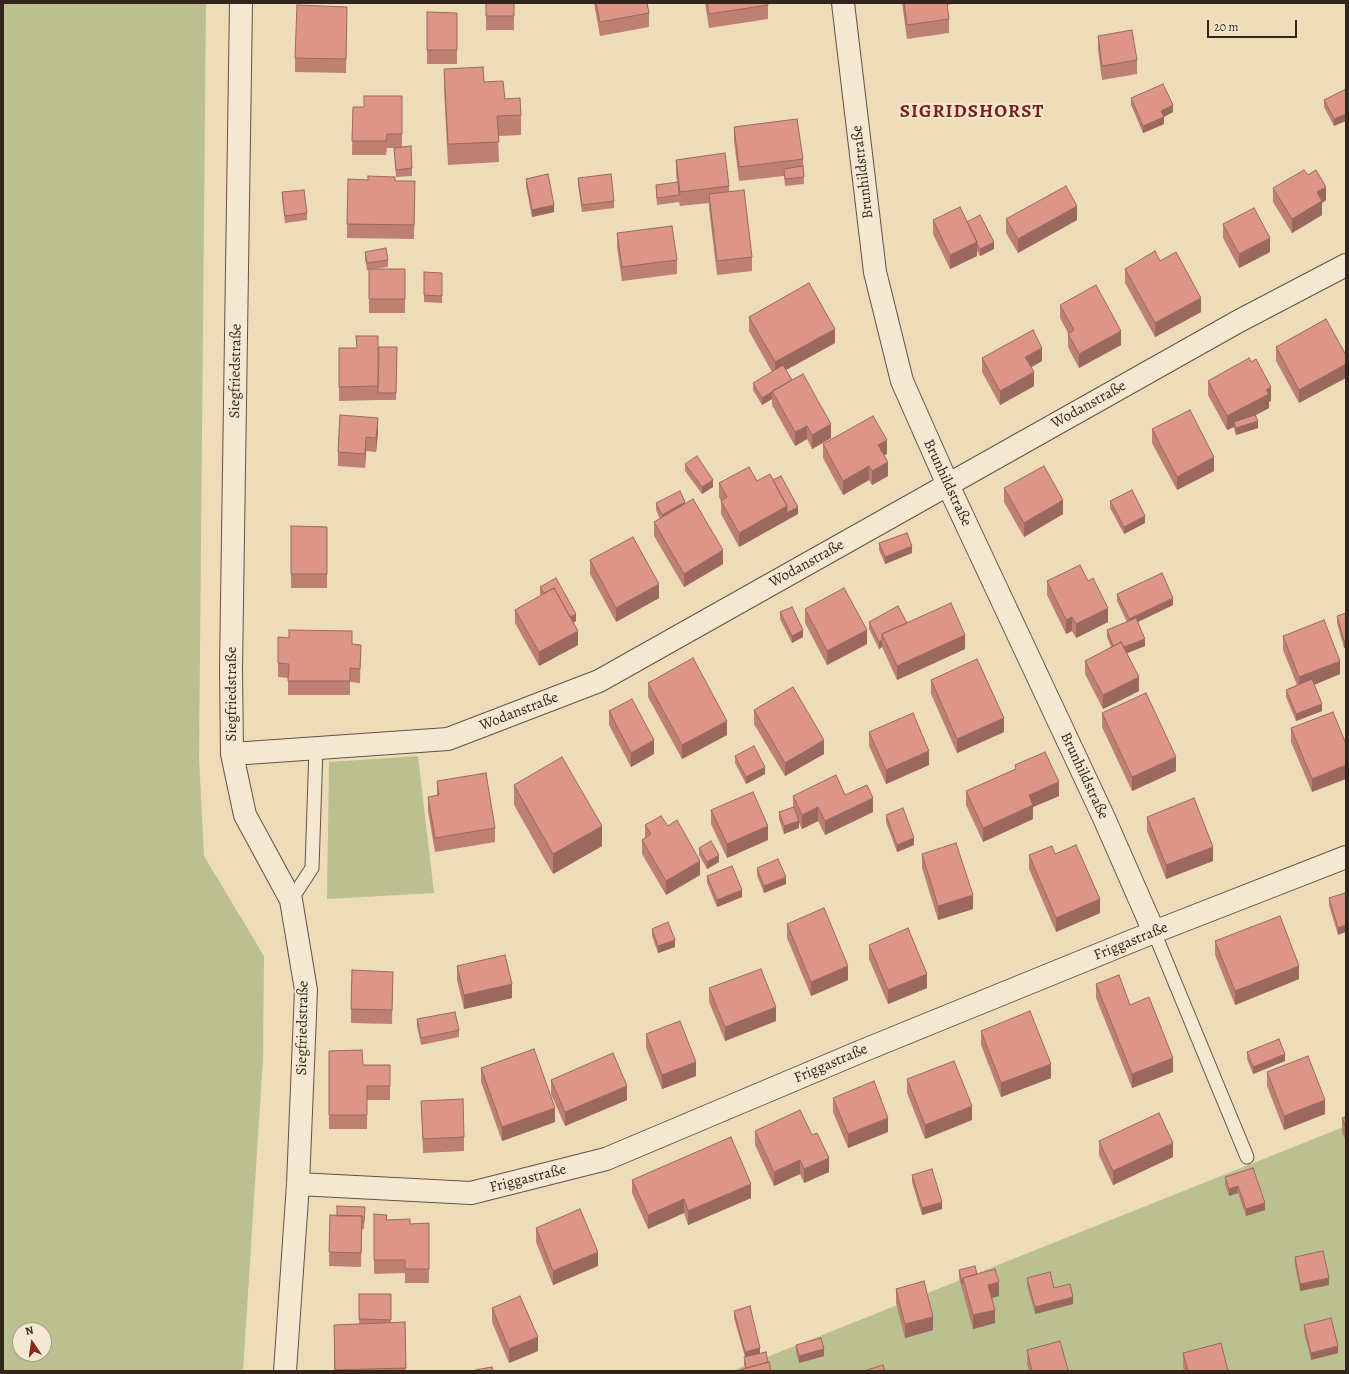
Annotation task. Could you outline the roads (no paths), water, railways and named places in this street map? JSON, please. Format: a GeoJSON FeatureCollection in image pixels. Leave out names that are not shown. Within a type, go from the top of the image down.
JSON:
{"type":"FeatureCollection","features":[{"type":"Feature","properties":{"kind":"street","name":"Siegfriedstraße"},"geometry":{"type":"LineString","coordinates":[[241,3],[231,668],[232,754],[245,815],[292,900],[306,990],[298,1184],[285,1371]]}},
{"type":"Feature","properties":{"kind":"street","name":"Brunhildstraße"},"geometry":{"type":"LineString","coordinates":[[843,3],[875,272],[902,381],[948,485],[1104,818],[1154,932]]}},
{"type":"Feature","properties":{"kind":"street","name":"Wodanstraße"},"geometry":{"type":"LineString","coordinates":[[232,754],[448,739],[599,681],[1239,321],[1346,265]]}},
{"type":"Feature","properties":{"kind":"street","name":"Friggastraße"},"geometry":{"type":"LineString","coordinates":[[298,1184],[471,1193],[606,1158],[854,1054],[1154,932],[1346,857]]}},
{"type":"Feature","properties":{"kind":"lane"},"geometry":{"type":"LineString","coordinates":[[292,900],[312,868],[316,748]]}},
{"type":"Feature","properties":{"kind":"lane"},"geometry":{"type":"LineString","coordinates":[[1154,932],[1247,1157]]}},
{"type":"Feature","properties":{"kind":"district","name":"SIGRIDSHORST"},"geometry":{"type":"Point","coordinates":[972,112]}}]}
